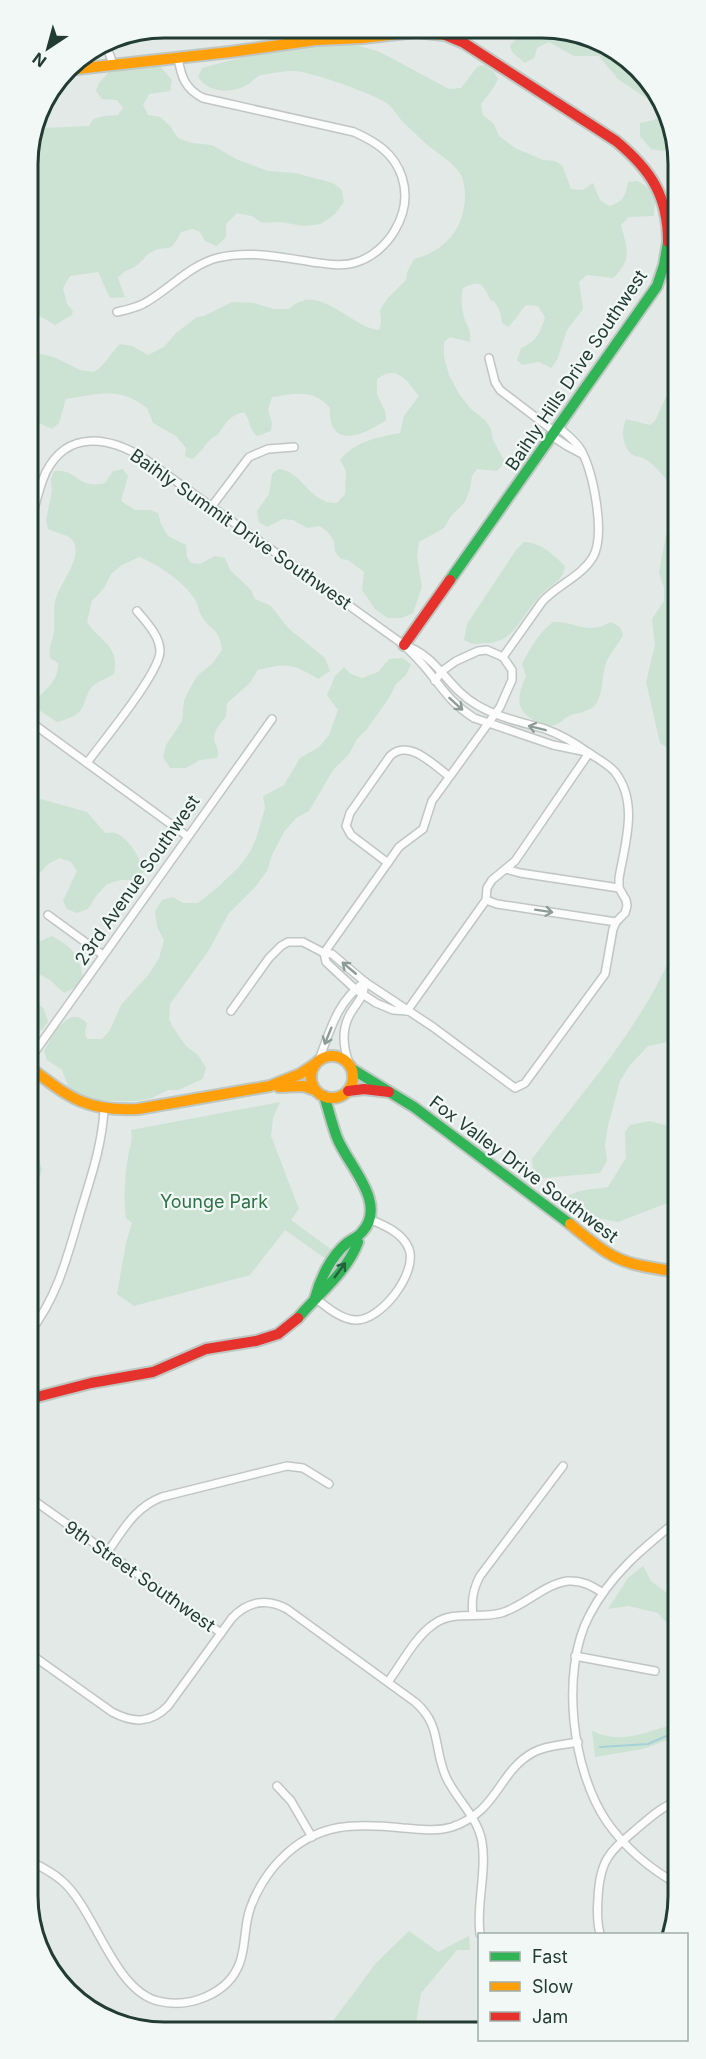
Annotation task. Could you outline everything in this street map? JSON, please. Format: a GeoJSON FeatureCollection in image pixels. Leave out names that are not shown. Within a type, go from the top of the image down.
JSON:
{"type":"FeatureCollection","features":[{"type":"Feature","properties":{"kind":"street","name":"Baihly Hills Drive Southwest"},"geometry":{"type":"LineString","coordinates":[[81,68],[316,40],[362,38]]}},
{"type":"Feature","properties":{"kind":"street","name":"Baihly Hills Drive Southwest"},"geometry":{"type":"LineString","coordinates":[[452,38],[464,43],[631,152],[652,177],[665,207],[668,230]]}},
{"type":"Feature","properties":{"kind":"street"},"geometry":{"type":"LineString","coordinates":[[108,50],[113,64]]}},
{"type":"Feature","properties":{"kind":"street"},"geometry":{"type":"LineString","coordinates":[[117,312],[142,304],[203,263],[230,255],[264,255],[334,264],[358,262],[382,247],[393,234],[404,210],[405,198],[400,172],[384,148],[373,140],[354,132],[203,98],[184,82],[178,58]]}},
{"type":"Feature","properties":{"kind":"street","name":"Baihly Hills Drive Southwest"},"geometry":{"type":"LineString","coordinates":[[404,645],[654,291],[664,266],[668,243]]}},
{"type":"Feature","properties":{"kind":"street"},"geometry":{"type":"LineString","coordinates":[[664,266],[668,266]]}},
{"type":"Feature","properties":{"kind":"street"},"geometry":{"type":"LineString","coordinates":[[489,358],[495,382],[507,398],[555,432],[574,441],[582,454],[591,481],[600,524],[598,544],[586,566],[549,594],[503,657]]}},
{"type":"Feature","properties":{"kind":"street","name":"Baihly Summit Drive Southwest"},"geometry":{"type":"LineString","coordinates":[[38,501],[46,473],[57,456],[71,445],[83,441],[105,442],[137,454],[404,645]]}},
{"type":"Feature","properties":{"kind":"street"},"geometry":{"type":"LineString","coordinates":[[212,506],[249,457],[268,450],[294,447]]}},
{"type":"Feature","properties":{"kind":"street"},"geometry":{"type":"LineString","coordinates":[[87,763],[149,678],[159,658],[158,641],[137,611]]}},
{"type":"Feature","properties":{"kind":"street"},"geometry":{"type":"LineString","coordinates":[[231,1011],[269,958],[281,946],[288,942],[303,942],[324,953],[332,954],[365,982],[433,1027],[516,1088],[525,1083],[602,980],[616,922],[625,913],[627,906],[619,888],[629,825],[628,801],[615,772],[577,742],[495,715],[462,694],[418,649],[404,645]]}},
{"type":"Feature","properties":{"kind":"street"},"geometry":{"type":"LineString","coordinates":[[404,645],[452,702],[474,718],[553,745],[589,753]]}},
{"type":"Feature","properties":{"kind":"street"},"geometry":{"type":"LineString","coordinates":[[406,1011],[393,1010],[376,1003],[355,989],[326,962],[324,953],[399,847],[423,829],[432,801],[495,715],[512,680],[512,670],[503,657],[487,650],[478,651],[456,661],[442,671],[435,681]]}},
{"type":"Feature","properties":{"kind":"street","name":"23rd Avenue Southwest"},"geometry":{"type":"LineString","coordinates":[[38,1046],[272,720]]}},
{"type":"Feature","properties":{"kind":"street"},"geometry":{"type":"LineString","coordinates":[[38,727],[187,837]]}},
{"type":"Feature","properties":{"kind":"street"},"geometry":{"type":"LineString","coordinates":[[388,863],[351,835],[346,826],[350,813],[390,756],[399,750],[405,748],[417,753],[449,776]]}},
{"type":"Feature","properties":{"kind":"street"},"geometry":{"type":"LineString","coordinates":[[406,1011],[486,900],[487,888],[492,880],[514,861],[589,753]]}},
{"type":"Feature","properties":{"kind":"street"},"geometry":{"type":"LineString","coordinates":[[506,869],[619,888]]}},
{"type":"Feature","properties":{"kind":"street"},"geometry":{"type":"LineString","coordinates":[[486,900],[497,904],[616,922]]}},
{"type":"Feature","properties":{"kind":"street"},"geometry":{"type":"LineString","coordinates":[[48,915],[103,955]]}},
{"type":"Feature","properties":{"kind":"street"},"geometry":{"type":"LineString","coordinates":[[38,1397],[91,1383],[153,1372],[206,1349],[272,1336],[291,1325],[327,1288],[355,1250],[358,1242],[356,1238],[369,1219],[371,1206],[370,1199],[340,1146],[332,1121],[311,1077],[342,1004],[355,989],[365,982]]}},
{"type":"Feature","properties":{"kind":"street"},"geometry":{"type":"LineString","coordinates":[[332,1121],[353,1081],[344,1049],[343,1035],[352,1010],[364,994],[365,982]]}},
{"type":"Feature","properties":{"kind":"street"},"geometry":{"type":"LineString","coordinates":[[270,1086],[300,1074],[325,1057],[338,1056],[350,1066]]}},
{"type":"Feature","properties":{"kind":"street","name":"Fox Valley Drive Southwest"},"geometry":{"type":"LineString","coordinates":[[350,1066],[390,1092],[609,1254],[619,1260],[668,1270]]}},
{"type":"Feature","properties":{"kind":"street"},"geometry":{"type":"LineString","coordinates":[[38,1074],[79,1102],[104,1110],[138,1109],[270,1086],[303,1086],[338,1098],[346,1093],[364,1089],[390,1092]]}},
{"type":"Feature","properties":{"kind":"street"},"geometry":{"type":"LineString","coordinates":[[38,1320],[51,1301],[63,1272],[97,1158],[104,1110]]}},
{"type":"Feature","properties":{"kind":"street"},"geometry":{"type":"LineString","coordinates":[[315,1298],[345,1318],[361,1320],[378,1312],[405,1279],[410,1264],[409,1249],[390,1229],[369,1219]]}},
{"type":"Feature","properties":{"kind":"street"},"geometry":{"type":"LineString","coordinates":[[473,1615],[471,1605],[473,1590],[480,1576],[563,1466]]}},
{"type":"Feature","properties":{"kind":"street"},"geometry":{"type":"LineString","coordinates":[[107,1553],[136,1513],[162,1497],[287,1467],[303,1468],[329,1484]]}},
{"type":"Feature","properties":{"kind":"street","name":"9th Street Southwest"},"geometry":{"type":"LineString","coordinates":[[38,1503],[221,1633]]}},
{"type":"Feature","properties":{"kind":"street"},"geometry":{"type":"LineString","coordinates":[[668,1528],[630,1559],[603,1593],[583,1629],[575,1656],[571,1692],[583,1767],[593,1796],[607,1822],[622,1841],[650,1867],[668,1878]]}},
{"type":"Feature","properties":{"kind":"street"},"geometry":{"type":"LineString","coordinates":[[388,1682],[430,1626],[446,1617],[491,1615],[508,1610],[562,1582],[582,1582],[603,1593]]}},
{"type":"Feature","properties":{"kind":"street"},"geometry":{"type":"LineString","coordinates":[[38,1659],[112,1712],[126,1719],[141,1721],[154,1717],[168,1706],[232,1618],[243,1607],[258,1602],[272,1603],[287,1610],[388,1682],[422,1708],[430,1718],[435,1729],[446,1776],[482,1841],[478,1916],[480,1933]]}},
{"type":"Feature","properties":{"kind":"street"},"geometry":{"type":"LineString","coordinates":[[575,1656],[656,1671]]}},
{"type":"Feature","properties":{"kind":"street"},"geometry":{"type":"LineString","coordinates":[[38,1866],[61,1880],[71,1891],[132,1986],[156,2001],[182,2003],[207,1997],[231,1978],[241,1960],[249,1910],[259,1889],[285,1855],[312,1837],[332,1828],[356,1824],[440,1829],[454,1826],[471,1818],[488,1804],[512,1772],[529,1755],[547,1747],[578,1742]]}},
{"type":"Feature","properties":{"kind":"street"},"geometry":{"type":"LineString","coordinates":[[277,1786],[291,1801],[312,1837]]}},
{"type":"Feature","properties":{"kind":"street"},"geometry":{"type":"LineString","coordinates":[[600,1933],[597,1918],[599,1875],[607,1858],[622,1841],[668,1806]]}},
{"type":"Feature","properties":{"kind":"green space"},"geometry":{"type":"Polygon","coordinates":[[[517,38],[542,38],[567,40],[591,47],[605,54],[632,74],[655,108],[649,100],[618,79],[599,56],[574,56],[549,42],[537,48],[534,58],[525,63],[512,52],[510,46],[517,38]]]}},
{"type":"Feature","properties":{"kind":"green space"},"geometry":{"type":"Polygon","coordinates":[[[317,45],[356,45],[380,52],[449,89],[461,88],[477,67],[484,65],[494,72],[498,79],[481,104],[483,115],[494,124],[499,136],[515,148],[562,165],[571,189],[583,190],[593,183],[600,200],[609,206],[623,198],[628,182],[637,181],[650,188],[655,202],[654,216],[629,217],[621,225],[627,253],[624,265],[613,278],[587,275],[579,282],[583,309],[567,330],[557,360],[551,368],[539,362],[522,365],[517,360],[521,348],[534,340],[542,327],[545,317],[538,306],[526,305],[508,327],[502,323],[497,306],[482,285],[476,283],[463,288],[462,306],[470,342],[450,337],[444,342],[444,357],[449,375],[459,394],[471,409],[485,420],[505,462],[497,471],[477,469],[472,476],[465,502],[451,516],[444,528],[419,542],[417,556],[422,587],[413,613],[402,618],[388,618],[375,609],[362,590],[364,572],[348,560],[341,559],[335,552],[332,537],[320,526],[307,528],[293,520],[283,519],[267,527],[259,522],[257,511],[269,494],[272,474],[278,469],[294,475],[319,498],[337,503],[345,494],[346,471],[340,460],[359,445],[400,433],[404,416],[419,396],[401,376],[390,373],[377,379],[377,394],[385,411],[386,420],[367,431],[349,436],[335,430],[331,421],[330,408],[317,397],[304,394],[272,397],[268,410],[272,423],[271,431],[257,436],[244,412],[235,415],[192,459],[185,456],[186,448],[176,436],[153,423],[147,408],[117,394],[108,393],[66,399],[59,423],[52,429],[38,424],[38,354],[54,357],[80,370],[94,372],[120,344],[132,346],[148,355],[164,347],[176,333],[197,317],[204,316],[232,302],[254,303],[273,309],[289,309],[300,301],[323,302],[357,322],[379,330],[380,310],[387,299],[406,280],[407,272],[414,259],[435,250],[457,229],[464,209],[465,197],[461,175],[453,165],[406,125],[385,102],[341,84],[302,72],[286,71],[262,75],[247,85],[227,91],[214,89],[198,77],[202,68],[273,51],[317,45]]]}},
{"type":"Feature","properties":{"kind":"green space"},"geometry":{"type":"Polygon","coordinates":[[[160,66],[172,80],[170,91],[149,94],[143,105],[148,115],[160,117],[178,138],[192,143],[212,145],[236,159],[268,171],[295,173],[333,183],[342,190],[344,202],[335,214],[321,224],[304,226],[280,222],[262,223],[252,216],[237,213],[226,224],[226,237],[217,246],[205,241],[200,232],[193,229],[181,232],[171,247],[150,253],[118,278],[125,297],[110,298],[98,272],[70,276],[63,288],[67,304],[73,311],[72,315],[55,325],[38,315],[38,155],[42,131],[43,128],[89,126],[93,119],[118,115],[123,108],[117,100],[102,99],[96,91],[99,83],[109,72],[160,66]]]}},
{"type":"Feature","properties":{"kind":"green space"},"geometry":{"type":"Polygon","coordinates":[[[659,117],[662,123],[667,148],[663,151],[651,149],[640,136],[640,123],[659,117]]]}},
{"type":"Feature","properties":{"kind":"green space"},"geometry":{"type":"Polygon","coordinates":[[[668,393],[668,481],[647,460],[629,452],[625,443],[623,433],[626,419],[650,425],[655,421],[668,393]]]}},
{"type":"Feature","properties":{"kind":"green space"},"geometry":{"type":"Polygon","coordinates":[[[123,469],[128,476],[121,501],[135,510],[150,510],[158,513],[168,536],[186,545],[187,557],[191,563],[200,564],[215,556],[225,558],[230,570],[251,590],[255,599],[271,606],[288,628],[325,658],[330,671],[318,679],[289,666],[258,670],[249,684],[227,703],[226,717],[218,726],[214,736],[218,752],[217,758],[200,760],[186,768],[170,768],[163,757],[166,745],[182,721],[184,701],[190,688],[198,675],[212,664],[222,650],[216,632],[201,615],[195,600],[184,586],[161,568],[139,557],[122,565],[111,574],[104,588],[92,601],[87,622],[112,650],[115,664],[114,674],[93,686],[80,711],[71,717],[57,722],[38,709],[38,697],[51,684],[58,669],[58,663],[50,658],[54,631],[54,605],[73,563],[76,548],[71,539],[48,529],[46,520],[52,491],[51,479],[54,471],[62,471],[88,484],[105,483],[113,471],[123,469]]]}},
{"type":"Feature","properties":{"kind":"green space"},"geometry":{"type":"Polygon","coordinates":[[[668,525],[668,748],[660,743],[646,682],[655,645],[652,619],[664,601],[664,588],[659,572],[668,525]]]}},
{"type":"Feature","properties":{"kind":"green space"},"geometry":{"type":"Polygon","coordinates":[[[524,542],[541,547],[556,557],[565,566],[562,576],[539,597],[511,633],[496,642],[469,643],[464,640],[467,624],[516,550],[524,542]]]}},
{"type":"Feature","properties":{"kind":"green space"},"geometry":{"type":"Polygon","coordinates":[[[553,622],[594,628],[611,622],[620,627],[623,635],[604,668],[597,703],[588,710],[571,715],[551,726],[530,718],[521,708],[520,697],[526,676],[522,664],[539,636],[553,622]]]}},
{"type":"Feature","properties":{"kind":"green space"},"geometry":{"type":"Polygon","coordinates":[[[402,658],[411,664],[406,675],[396,684],[389,698],[357,739],[349,754],[333,770],[309,811],[296,818],[284,832],[272,855],[267,871],[256,886],[229,913],[209,950],[170,1004],[169,1019],[172,1026],[186,1046],[198,1055],[206,1068],[203,1079],[178,1090],[168,1090],[152,1098],[137,1101],[85,1101],[74,1095],[62,1070],[47,1060],[44,1051],[57,1030],[67,1019],[80,1018],[87,1023],[85,1033],[87,1039],[102,1039],[110,1030],[121,1005],[149,974],[159,958],[164,940],[157,927],[155,911],[162,900],[173,897],[183,903],[198,903],[239,867],[256,839],[265,808],[263,796],[284,785],[300,758],[319,747],[329,735],[338,710],[327,695],[335,676],[344,667],[351,674],[362,678],[378,672],[389,659],[402,658]]]}},
{"type":"Feature","properties":{"kind":"green space"},"geometry":{"type":"Polygon","coordinates":[[[38,798],[87,812],[105,833],[114,833],[125,839],[134,850],[144,872],[132,880],[120,880],[107,884],[88,909],[77,913],[67,909],[63,901],[77,871],[71,862],[60,858],[48,864],[38,875],[38,798]]]}},
{"type":"Feature","properties":{"kind":"green space"},"geometry":{"type":"Polygon","coordinates":[[[52,936],[65,944],[77,957],[83,977],[74,988],[64,993],[50,980],[38,974],[38,942],[52,936]]]}},
{"type":"Feature","properties":{"kind":"green space"},"geometry":{"type":"Polygon","coordinates":[[[668,962],[668,1042],[648,1046],[630,1065],[620,1081],[608,1126],[605,1145],[607,1161],[600,1173],[543,1178],[533,1171],[532,1159],[608,1061],[658,984],[668,962]]]}},
{"type":"Feature","properties":{"kind":"green space"},"geometry":{"type":"Polygon","coordinates":[[[38,1003],[44,1009],[48,1022],[41,1031],[38,1029],[38,1003]]]}},
{"type":"Feature","properties":{"kind":"green space","name":"Younge Park"},"geometry":{"type":"Polygon","coordinates":[[[280,1102],[273,1118],[271,1136],[299,1209],[291,1220],[332,1250],[326,1259],[285,1230],[250,1275],[134,1306],[117,1294],[132,1223],[126,1218],[125,1195],[131,1130],[280,1102]]]}},
{"type":"Feature","properties":{"kind":"green space"},"geometry":{"type":"Polygon","coordinates":[[[649,1121],[668,1126],[668,1204],[618,1222],[587,1216],[570,1205],[566,1197],[582,1191],[608,1187],[626,1158],[625,1132],[630,1125],[649,1121]]]}},
{"type":"Feature","properties":{"kind":"green space"},"geometry":{"type":"Polygon","coordinates":[[[38,1160],[42,1169],[38,1183],[38,1160]]]}},
{"type":"Feature","properties":{"kind":"green space"},"geometry":{"type":"Polygon","coordinates":[[[643,1566],[651,1581],[668,1592],[668,1622],[658,1613],[629,1606],[608,1609],[628,1578],[643,1566]]]}},
{"type":"Feature","properties":{"kind":"green space"},"geometry":{"type":"Polygon","coordinates":[[[668,1726],[668,1740],[643,1749],[595,1757],[592,1731],[604,1735],[626,1737],[668,1726]]]}},
{"type":"Feature","properties":{"kind":"green space"},"geometry":{"type":"Polygon","coordinates":[[[409,1931],[438,1952],[469,1936],[470,1950],[457,1950],[421,1993],[416,2022],[332,2022],[376,1963],[409,1931]]]}},
{"type":"Feature","properties":{"kind":"waterway"},"geometry":{"type":"LineString","coordinates":[[600,1747],[648,1744],[668,1735]]}},
{"type":"Feature","properties":{"kind":"traffic: fast"},"geometry":{"type":"LineString","coordinates":[[450,580],[657,286],[668,242]]}},
{"type":"Feature","properties":{"kind":"traffic: fast"},"geometry":{"type":"LineString","coordinates":[[352,1069],[414,1107],[570,1224]]}},
{"type":"Feature","properties":{"kind":"traffic: fast"},"geometry":{"type":"LineString","coordinates":[[315,1298],[331,1261],[341,1248],[362,1232],[369,1221],[371,1209],[364,1185],[338,1140],[324,1096]]}},
{"type":"Feature","properties":{"kind":"traffic: fast"},"geometry":{"type":"LineString","coordinates":[[298,1318],[347,1263],[358,1242],[356,1238]]}},
{"type":"Feature","properties":{"kind":"traffic: slow"},"geometry":{"type":"LineString","coordinates":[[81,68],[316,40],[362,38]]}},
{"type":"Feature","properties":{"kind":"traffic: slow"},"geometry":{"type":"LineString","coordinates":[[332,1056],[340,1057],[347,1062],[352,1069],[353,1077],[352,1085],[347,1092],[340,1097],[332,1098],[324,1097],[317,1092],[312,1085],[311,1077],[312,1069],[317,1062],[324,1057],[332,1056]]}},
{"type":"Feature","properties":{"kind":"traffic: slow"},"geometry":{"type":"LineString","coordinates":[[38,1074],[67,1094],[91,1105],[105,1108],[138,1109],[270,1086],[300,1074],[315,1064]]}},
{"type":"Feature","properties":{"kind":"traffic: slow"},"geometry":{"type":"LineString","coordinates":[[279,1087],[303,1086],[315,1090]]}},
{"type":"Feature","properties":{"kind":"traffic: slow"},"geometry":{"type":"LineString","coordinates":[[570,1224],[598,1246],[624,1261],[668,1270]]}},
{"type":"Feature","properties":{"kind":"traffic: jam"},"geometry":{"type":"LineString","coordinates":[[452,38],[464,43],[616,141],[628,152],[648,174],[661,197],[665,211],[668,242]]}},
{"type":"Feature","properties":{"kind":"traffic: jam"},"geometry":{"type":"LineString","coordinates":[[404,645],[450,580]]}},
{"type":"Feature","properties":{"kind":"traffic: jam"},"geometry":{"type":"LineString","coordinates":[[348,1091],[364,1089],[389,1092]]}},
{"type":"Feature","properties":{"kind":"traffic: jam"},"geometry":{"type":"LineString","coordinates":[[38,1397],[91,1383],[153,1372],[206,1349],[256,1341],[278,1334],[298,1318]]}}]}
